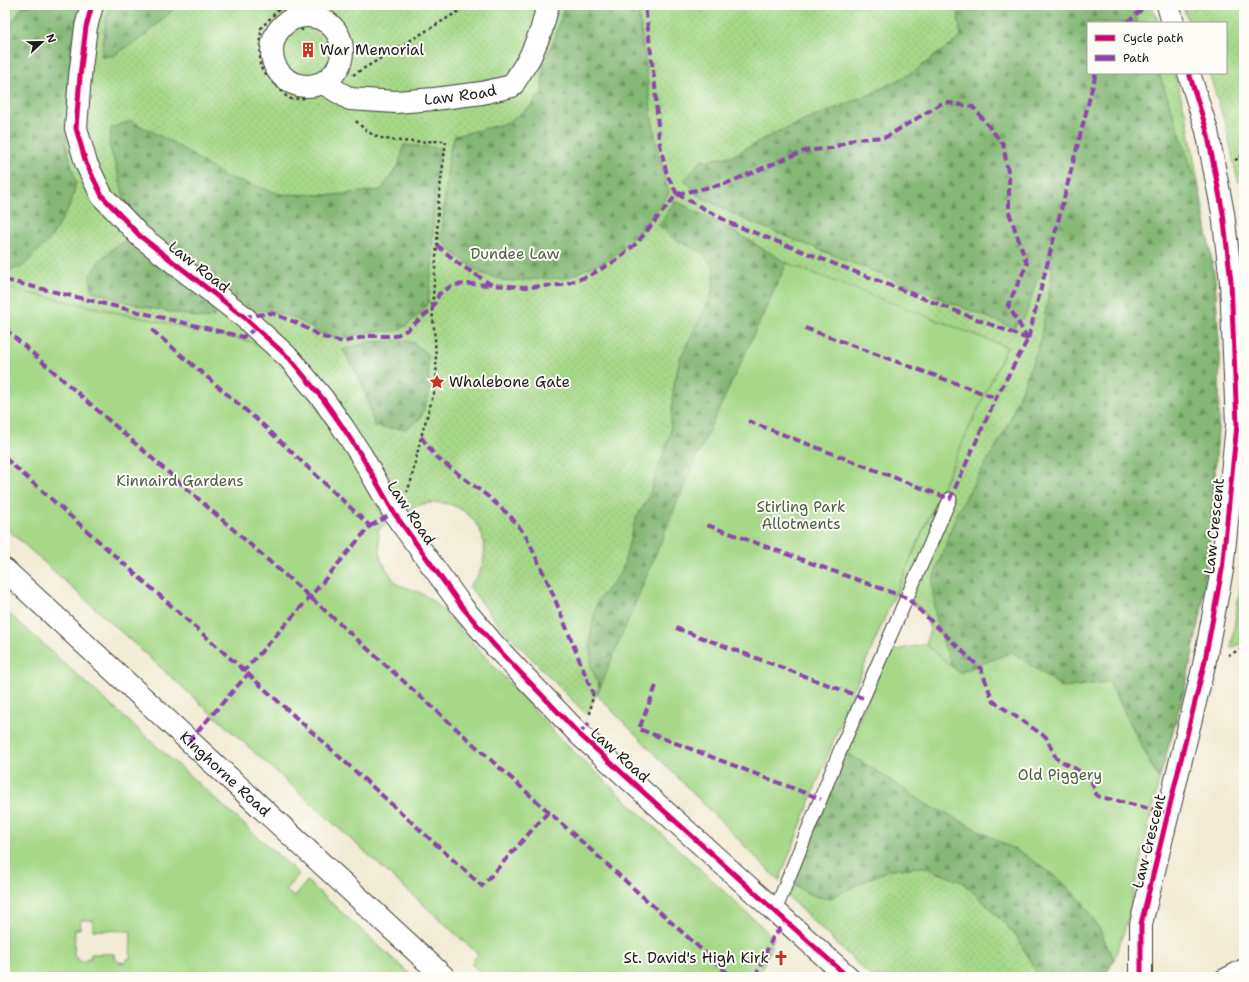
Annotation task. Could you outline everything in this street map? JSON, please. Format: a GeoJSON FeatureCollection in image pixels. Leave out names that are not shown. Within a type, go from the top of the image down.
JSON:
{"type":"FeatureCollection","features":[{"type":"Feature","properties":{"kind":"street","name":"Law Road"},"geometry":{"type":"LineString","coordinates":[[92,5],[86,27],[76,128],[86,163],[102,196],[140,236],[244,317],[290,359],[323,399],[342,426],[361,455],[394,513],[464,608],[494,645],[541,695],[579,734],[848,977]]}},
{"type":"Feature","properties":{"kind":"street","name":"Law Road"},"geometry":{"type":"LineString","coordinates":[[327,85],[350,99],[396,102],[482,93],[512,86],[530,57],[548,5]]}},
{"type":"Feature","properties":{"kind":"street"},"geometry":{"type":"LineString","coordinates":[[1168,5],[1173,22]]}},
{"type":"Feature","properties":{"kind":"street"},"geometry":{"type":"LineString","coordinates":[[301,17],[313,17],[324,21],[333,28],[339,38],[342,48],[341,59],[338,68],[327,85],[303,86],[293,84],[284,78],[276,69],[272,48],[275,37],[281,28],[290,20],[301,17]]}},
{"type":"Feature","properties":{"kind":"street","name":"Law Crescent"},"geometry":{"type":"LineString","coordinates":[[1141,977],[1141,924],[1204,665],[1222,570],[1237,424],[1231,282],[1223,213],[1207,131],[1189,74]]}},
{"type":"Feature","properties":{"kind":"street","name":"Kinghorne Road"},"geometry":{"type":"LineString","coordinates":[[5,570],[444,977]]}},
{"type":"Feature","properties":{"kind":"lane"},"geometry":{"type":"LineString","coordinates":[[775,911],[842,746],[950,499]]}},
{"type":"Feature","properties":{"kind":"lane"},"geometry":{"type":"LineString","coordinates":[[1221,977],[1244,965]]}},
{"type":"Feature","properties":{"kind":"path"},"geometry":{"type":"LineString","coordinates":[[283,5],[261,28],[260,67],[286,96],[291,99],[319,97],[327,85],[469,5]]}},
{"type":"Feature","properties":{"kind":"path"},"geometry":{"type":"LineString","coordinates":[[350,99],[349,113],[366,131],[377,136],[391,140],[446,141],[438,204],[437,245],[432,310],[437,382],[421,437],[411,481],[401,508],[394,513]]}},
{"type":"Feature","properties":{"kind":"path"},"geometry":{"type":"LineString","coordinates":[[590,716],[593,694]]}},
{"type":"Feature","properties":{"kind":"green space","name":"Dundee Law"},"geometry":{"type":"Polygon","coordinates":[[[5,5],[1151,5],[1159,22],[1087,22],[1087,74],[1174,74],[1187,119],[1215,280],[1220,357],[1218,428],[1211,529],[1201,612],[1186,684],[1159,780],[1109,682],[959,673],[926,644],[930,629],[922,609],[895,594],[984,394],[1007,347],[690,472],[587,715],[498,624],[469,586],[479,573],[484,558],[484,544],[480,530],[472,518],[461,509],[447,504],[430,503],[412,508],[386,524],[369,487],[317,407],[270,354],[252,342],[5,287],[5,5]]]}},
{"type":"Feature","properties":{"kind":"green space"},"geometry":{"type":"Polygon","coordinates":[[[24,5],[83,5],[69,93],[66,144],[76,183],[71,204],[50,239],[22,267],[5,271],[5,32],[24,5]]]}},
{"type":"Feature","properties":{"kind":"green space"},"geometry":{"type":"Polygon","coordinates":[[[111,5],[175,5],[170,13],[146,35],[113,56],[101,56],[106,20],[111,5]]]}},
{"type":"Feature","properties":{"kind":"green space"},"geometry":{"type":"Polygon","coordinates":[[[565,5],[637,5],[643,41],[653,126],[669,193],[644,227],[612,258],[566,278],[505,281],[481,273],[452,252],[441,238],[449,153],[455,136],[507,123],[531,106],[542,92],[543,66],[556,35],[565,5]]]}},
{"type":"Feature","properties":{"kind":"green space"},"geometry":{"type":"Polygon","coordinates":[[[957,5],[1131,5],[1138,22],[1087,22],[1087,74],[1159,74],[1200,192],[1215,280],[1220,357],[1218,428],[1211,529],[1201,612],[1186,684],[1159,780],[1109,682],[1063,688],[1012,652],[959,673],[952,667],[936,621],[932,582],[958,510],[1005,431],[1039,346],[1052,275],[1051,264],[1037,280],[1025,317],[1014,328],[748,221],[699,196],[685,180],[701,161],[732,156],[775,133],[870,94],[912,73],[961,37],[957,5]]]}},
{"type":"Feature","properties":{"kind":"green space"},"geometry":{"type":"Polygon","coordinates":[[[1182,5],[1244,5],[1244,181],[1238,182],[1226,126],[1209,74],[1227,74],[1227,22],[1189,22],[1182,5]]]}},
{"type":"Feature","properties":{"kind":"green space"},"geometry":{"type":"Polygon","coordinates":[[[131,121],[172,142],[224,176],[281,194],[333,195],[381,190],[399,164],[404,145],[440,148],[434,205],[432,266],[428,303],[420,314],[406,326],[396,331],[368,332],[341,339],[322,334],[296,319],[272,311],[246,310],[159,240],[125,203],[109,145],[111,128],[131,121]]]}},
{"type":"Feature","properties":{"kind":"green space"},"geometry":{"type":"Polygon","coordinates":[[[676,201],[730,229],[787,263],[690,472],[600,688],[591,668],[590,638],[597,602],[622,571],[635,520],[649,496],[670,435],[673,389],[680,358],[711,297],[715,271],[703,253],[673,238],[659,225],[676,201]]]}},
{"type":"Feature","properties":{"kind":"green space"},"geometry":{"type":"Polygon","coordinates":[[[128,241],[192,287],[213,309],[215,316],[206,319],[140,306],[92,291],[90,277],[99,261],[118,244],[128,241]]]}},
{"type":"Feature","properties":{"kind":"green space","name":"Stirling Park Allotments"},"geometry":{"type":"Polygon","coordinates":[[[787,263],[1007,347],[947,476],[871,649],[843,716],[779,881],[597,695],[690,472],[787,263]]]}},
{"type":"Feature","properties":{"kind":"green space","name":"Kinnaird Gardens"},"geometry":{"type":"Polygon","coordinates":[[[5,287],[252,342],[270,354],[317,407],[369,487],[386,524],[378,530],[381,560],[396,584],[419,592],[436,603],[564,743],[774,938],[759,977],[486,977],[471,964],[478,954],[5,527],[5,287]]]}},
{"type":"Feature","properties":{"kind":"green space"},"geometry":{"type":"Polygon","coordinates":[[[404,340],[416,344],[428,355],[429,395],[420,419],[405,429],[375,427],[362,383],[343,350],[369,342],[404,340]]]}},
{"type":"Feature","properties":{"kind":"green space"},"geometry":{"type":"Polygon","coordinates":[[[1244,562],[1244,643],[1231,648],[1244,562]]]}},
{"type":"Feature","properties":{"kind":"green space"},"geometry":{"type":"Polygon","coordinates":[[[5,610],[299,874],[285,890],[294,897],[307,881],[413,977],[5,977],[5,610]],[[81,920],[80,929],[75,929],[74,957],[79,961],[85,961],[87,958],[91,958],[91,954],[114,954],[114,959],[119,962],[125,963],[127,959],[130,959],[131,931],[93,930],[93,920],[81,920]]]}},
{"type":"Feature","properties":{"kind":"green space","name":"Old Piggery"},"geometry":{"type":"Polygon","coordinates":[[[926,644],[959,673],[1012,652],[1063,688],[1109,682],[1159,780],[1127,922],[1114,960],[1100,930],[1082,901],[1058,878],[1025,855],[948,814],[931,807],[858,759],[845,753],[884,661],[891,651],[926,644]]]}},
{"type":"Feature","properties":{"kind":"green space"},"geometry":{"type":"Polygon","coordinates":[[[845,753],[1114,960],[1104,977],[871,977],[788,897],[845,753]]]}},
{"type":"Feature","properties":{"kind":"green space"},"geometry":{"type":"Polygon","coordinates":[[[845,753],[858,759],[931,806],[1025,855],[1058,878],[1082,901],[1100,930],[1114,960],[1104,977],[1039,977],[1017,937],[989,907],[962,882],[923,867],[888,870],[828,899],[811,895],[793,885],[845,753]]]}},
{"type":"Feature","properties":{"kind":"marked path"},"geometry":{"type":"LineString","coordinates":[[5,16],[13,5]]}},
{"type":"Feature","properties":{"kind":"marked path"},"geometry":{"type":"LineString","coordinates":[[437,245],[459,264],[492,285],[525,287],[562,285],[589,276],[615,261],[637,243],[677,194],[667,175],[659,140],[655,86],[645,5]]}},
{"type":"Feature","properties":{"kind":"marked path"},"geometry":{"type":"LineString","coordinates":[[1128,22],[1146,5]]}},
{"type":"Feature","properties":{"kind":"marked path"},"geometry":{"type":"LineString","coordinates":[[748,421],[950,499],[996,398],[1028,339],[1096,74]]}},
{"type":"Feature","properties":{"kind":"marked path"},"geometry":{"type":"LineString","coordinates":[[677,194],[725,184],[804,151],[832,148],[854,139],[886,137],[944,102],[973,107],[1003,144],[1009,177],[1009,212],[1027,264],[1008,305],[1028,339]]}},
{"type":"Feature","properties":{"kind":"marked path"},"geometry":{"type":"LineString","coordinates":[[677,194],[732,224],[1028,339]]}},
{"type":"Feature","properties":{"kind":"marked path"},"geometry":{"type":"LineString","coordinates":[[5,280],[243,337],[256,328]]}},
{"type":"Feature","properties":{"kind":"marked path"},"geometry":{"type":"LineString","coordinates":[[244,317],[271,313],[295,322],[322,337],[343,342],[368,336],[395,336],[407,330],[432,309],[439,294],[453,285],[491,285]]}},
{"type":"Feature","properties":{"kind":"marked path"},"geometry":{"type":"LineString","coordinates":[[805,328],[996,398]]}},
{"type":"Feature","properties":{"kind":"marked path"},"geometry":{"type":"LineString","coordinates":[[5,329],[310,597],[732,977]]}},
{"type":"Feature","properties":{"kind":"marked path"},"geometry":{"type":"LineString","coordinates":[[152,330],[263,425],[370,526],[310,597],[244,671]]}},
{"type":"Feature","properties":{"kind":"marked path"},"geometry":{"type":"LineString","coordinates":[[421,437],[436,457],[490,498],[511,517],[526,536],[550,587],[593,694]]}},
{"type":"Feature","properties":{"kind":"marked path"},"geometry":{"type":"LineString","coordinates":[[5,458],[248,674],[482,886],[549,811]]}},
{"type":"Feature","properties":{"kind":"marked path"},"geometry":{"type":"LineString","coordinates":[[370,526],[394,513]]}},
{"type":"Feature","properties":{"kind":"marked path"},"geometry":{"type":"LineString","coordinates":[[707,525],[907,598],[981,669],[993,701],[1046,737],[1056,758],[1090,777],[1097,796],[1168,813]]}},
{"type":"Feature","properties":{"kind":"marked path"},"geometry":{"type":"LineString","coordinates":[[676,628],[863,698]]}},
{"type":"Feature","properties":{"kind":"marked path"},"geometry":{"type":"LineString","coordinates":[[189,741],[248,674]]}},
{"type":"Feature","properties":{"kind":"marked path"},"geometry":{"type":"LineString","coordinates":[[656,686],[639,729],[821,799]]}},
{"type":"Feature","properties":{"kind":"marked path"},"geometry":{"type":"LineString","coordinates":[[579,734],[589,723]]}},
{"type":"Feature","properties":{"kind":"marked path"},"geometry":{"type":"LineString","coordinates":[[755,977],[773,937],[787,921]]}},
{"type":"Feature","properties":{"kind":"cycle path"},"geometry":{"type":"LineString","coordinates":[[92,5],[86,27],[76,128],[86,163],[102,196],[140,236],[244,317],[290,359],[323,399],[342,426],[361,455],[394,513],[463,608],[494,645],[579,734],[848,977]]}},
{"type":"Feature","properties":{"kind":"cycle path"},"geometry":{"type":"LineString","coordinates":[[1141,977],[1141,924],[1204,665],[1222,570],[1237,425],[1231,282],[1223,213],[1207,131],[1189,74]]}},
{"type":"Feature","properties":{"kind":"place","name":"War Memorial"},"geometry":{"type":"Point","coordinates":[308,50]}},
{"type":"Feature","properties":{"kind":"place","name":"Whalebone Gate"},"geometry":{"type":"Point","coordinates":[437,382]}},
{"type":"Feature","properties":{"kind":"place","name":"St. David's High Kirk"},"geometry":{"type":"Point","coordinates":[781,958]}}]}
